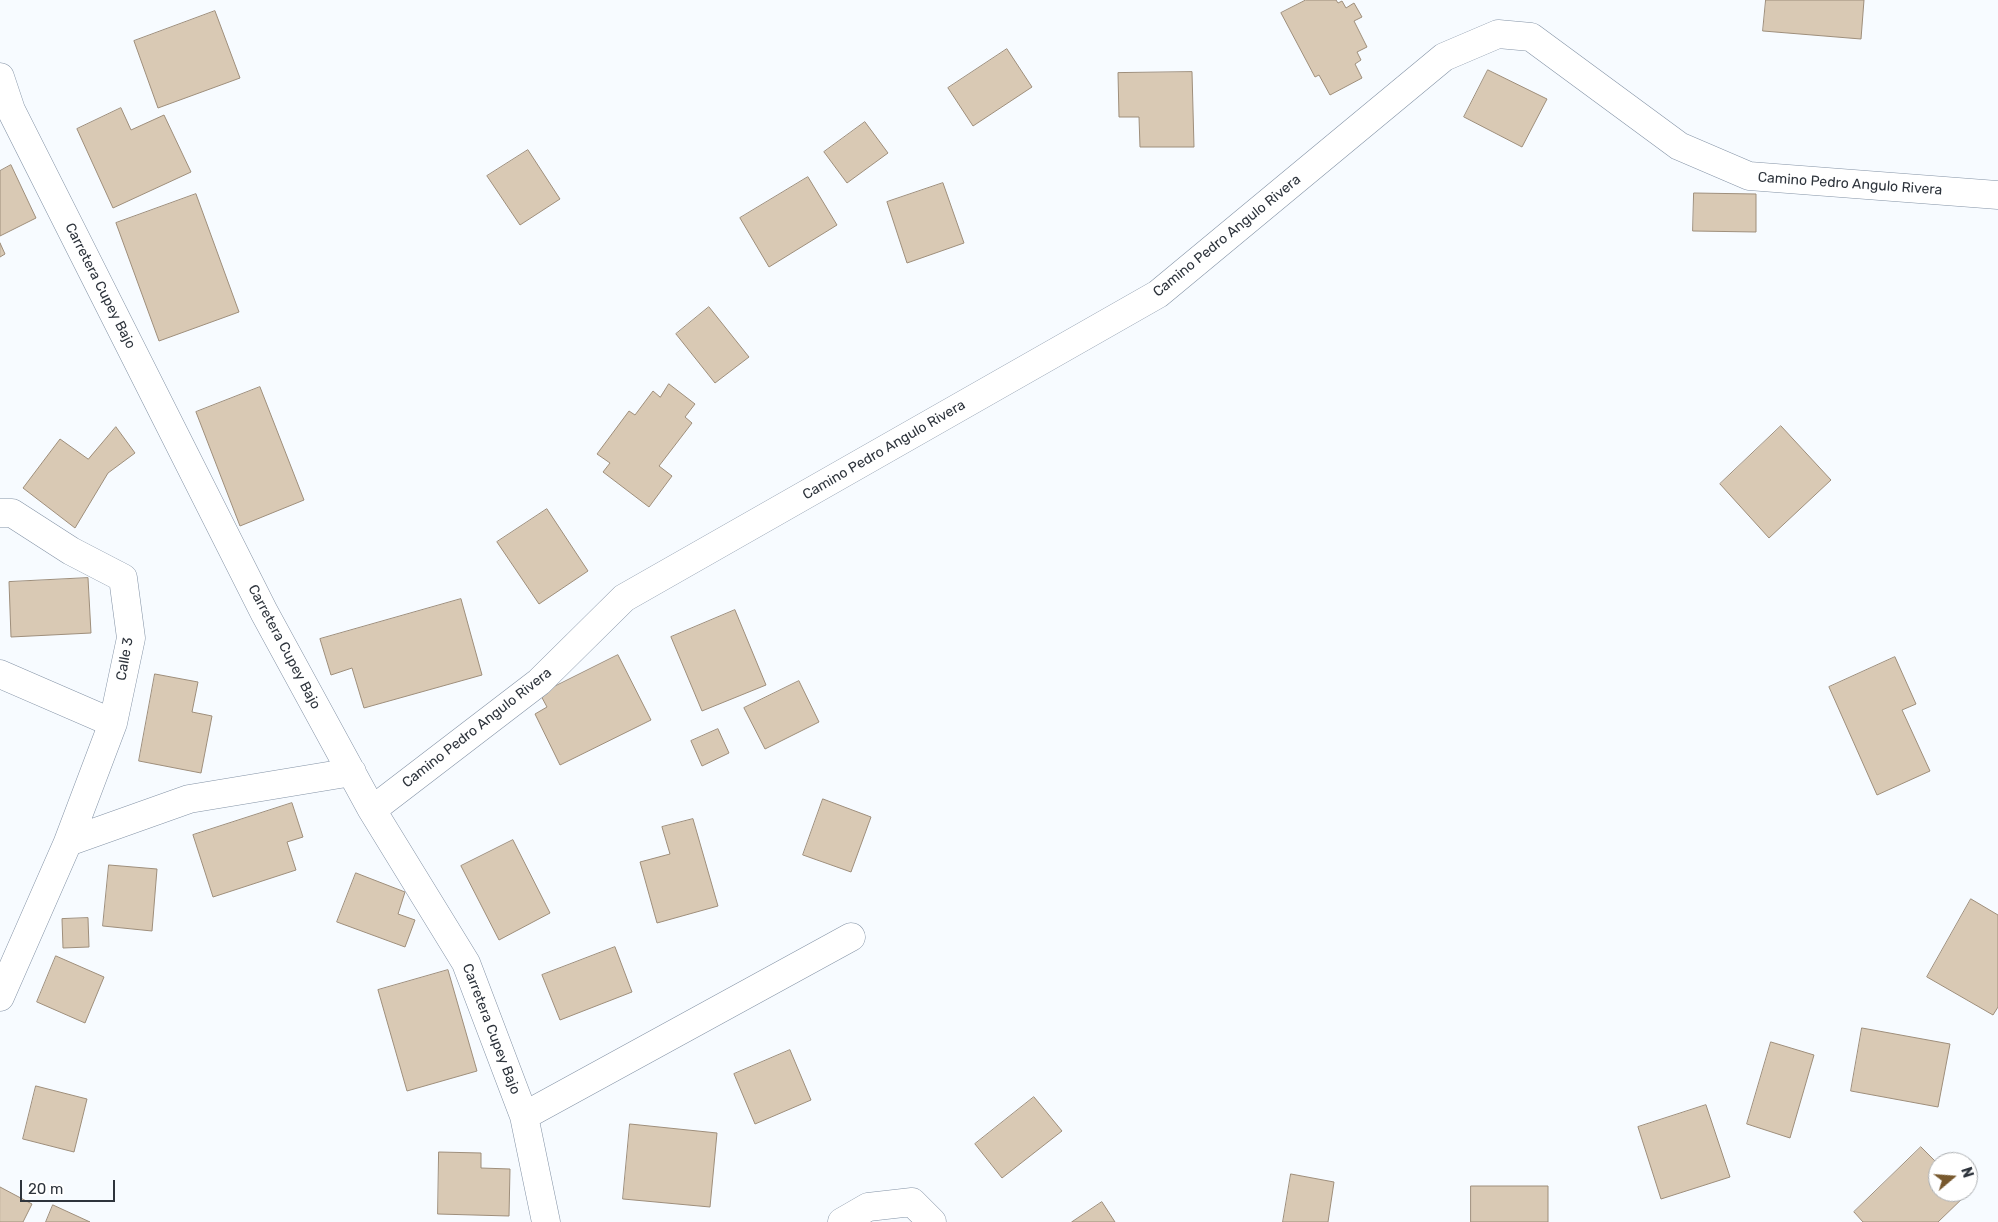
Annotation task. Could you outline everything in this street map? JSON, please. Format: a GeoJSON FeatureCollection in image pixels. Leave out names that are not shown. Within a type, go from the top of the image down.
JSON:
{"type":"FeatureCollection","features":[{"type":"Feature","properties":{"kind":"street","name":"Camino Pedro Angulo Rivera"},"geometry":{"type":"LineString","coordinates":[[372,810],[539,682],[624,598],[1158,294],[1444,57],[1498,34],[1531,38],[1679,146],[1749,176],[1998,195]]}},
{"type":"Feature","properties":{"kind":"street","name":"Carretera Cupey Bajo"},"geometry":{"type":"LineString","coordinates":[[0,77],[6,113],[264,612],[372,810],[466,963],[524,1116],[546,1222]]}},
{"type":"Feature","properties":{"kind":"street","name":"Calle 3"},"geometry":{"type":"LineString","coordinates":[[0,513],[12,513],[71,551],[123,578],[131,638],[113,722],[68,842],[0,997]]}},
{"type":"Feature","properties":{"kind":"street"},"geometry":{"type":"LineString","coordinates":[[0,674],[113,722]]}},
{"type":"Feature","properties":{"kind":"street"},"geometry":{"type":"LineString","coordinates":[[68,842],[189,799],[352,772]]}},
{"type":"Feature","properties":{"kind":"street"},"geometry":{"type":"LineString","coordinates":[[524,1116],[851,937]]}},
{"type":"Feature","properties":{"kind":"street"},"geometry":{"type":"LineString","coordinates":[[842,1222],[868,1207],[912,1202],[932,1222]]}},
{"type":"Feature","properties":{"kind":"building"},"geometry":{"type":"Polygon","coordinates":[[[1306,0],[1336,0],[1338,3],[1342,1],[1346,8],[1354,3],[1362,17],[1354,21],[1367,47],[1357,52],[1361,60],[1355,64],[1362,78],[1330,95],[1319,75],[1315,77],[1281,13],[1306,0]]]}},
{"type":"Feature","properties":{"kind":"building"},"geometry":{"type":"Polygon","coordinates":[[[1766,0],[1864,0],[1861,39],[1763,31],[1766,0]]]}},
{"type":"Feature","properties":{"kind":"building"},"geometry":{"type":"Polygon","coordinates":[[[215,11],[240,78],[158,108],[134,41],[215,11]]]}},
{"type":"Feature","properties":{"kind":"building"},"geometry":{"type":"Polygon","coordinates":[[[1007,49],[1032,87],[973,126],[948,88],[1007,49]]]}},
{"type":"Feature","properties":{"kind":"building"},"geometry":{"type":"Polygon","coordinates":[[[1488,70],[1547,99],[1522,147],[1464,117],[1488,70]]]}},
{"type":"Feature","properties":{"kind":"building"},"geometry":{"type":"Polygon","coordinates":[[[1192,72],[1194,147],[1140,147],[1139,117],[1119,117],[1118,73],[1192,72]]]}},
{"type":"Feature","properties":{"kind":"building"},"geometry":{"type":"Polygon","coordinates":[[[121,108],[131,130],[164,115],[191,172],[113,208],[77,129],[121,108]]]}},
{"type":"Feature","properties":{"kind":"building"},"geometry":{"type":"Polygon","coordinates":[[[865,122],[888,153],[847,183],[824,152],[865,122]]]}},
{"type":"Feature","properties":{"kind":"building"},"geometry":{"type":"Polygon","coordinates":[[[528,150],[560,199],[520,225],[487,176],[528,150]]]}},
{"type":"Feature","properties":{"kind":"building"},"geometry":{"type":"Polygon","coordinates":[[[11,165],[36,218],[0,236],[0,171],[11,165]]]}},
{"type":"Feature","properties":{"kind":"building"},"geometry":{"type":"Polygon","coordinates":[[[808,177],[837,225],[769,267],[740,218],[808,177]]]}},
{"type":"Feature","properties":{"kind":"building"},"geometry":{"type":"Polygon","coordinates":[[[943,183],[964,243],[907,263],[887,202],[943,183]]]}},
{"type":"Feature","properties":{"kind":"building"},"geometry":{"type":"Polygon","coordinates":[[[1694,193],[1756,194],[1756,232],[1693,231],[1694,193]]]}},
{"type":"Feature","properties":{"kind":"building"},"geometry":{"type":"Polygon","coordinates":[[[196,194],[239,312],[159,341],[116,223],[196,194]]]}},
{"type":"Feature","properties":{"kind":"building"},"geometry":{"type":"Polygon","coordinates":[[[0,243],[5,254],[0,257],[0,243]]]}},
{"type":"Feature","properties":{"kind":"building"},"geometry":{"type":"Polygon","coordinates":[[[709,307],[749,357],[715,383],[676,334],[709,307]]]}},
{"type":"Feature","properties":{"kind":"building"},"geometry":{"type":"Polygon","coordinates":[[[669,384],[695,404],[685,417],[692,423],[659,466],[672,476],[649,507],[603,472],[610,463],[597,454],[629,411],[635,415],[653,391],[660,397],[669,384]]]}},
{"type":"Feature","properties":{"kind":"building"},"geometry":{"type":"Polygon","coordinates":[[[260,387],[304,500],[240,526],[196,412],[260,387]]]}},
{"type":"Feature","properties":{"kind":"building"},"geometry":{"type":"Polygon","coordinates":[[[1781,426],[1831,480],[1769,538],[1720,484],[1781,426]]]}},
{"type":"Feature","properties":{"kind":"building"},"geometry":{"type":"Polygon","coordinates":[[[116,427],[135,453],[108,473],[75,528],[23,488],[60,439],[88,459],[116,427]]]}},
{"type":"Feature","properties":{"kind":"building"},"geometry":{"type":"Polygon","coordinates":[[[547,509],[588,571],[539,604],[497,542],[547,509]]]}},
{"type":"Feature","properties":{"kind":"building"},"geometry":{"type":"Polygon","coordinates":[[[88,578],[91,633],[11,637],[9,582],[88,578]]]}},
{"type":"Feature","properties":{"kind":"building"},"geometry":{"type":"Polygon","coordinates":[[[461,599],[482,675],[364,708],[352,668],[331,675],[320,639],[461,599]]]}},
{"type":"Feature","properties":{"kind":"building"},"geometry":{"type":"Polygon","coordinates":[[[735,610],[766,685],[702,711],[671,637],[735,610]]]}},
{"type":"Feature","properties":{"kind":"building"},"geometry":{"type":"Polygon","coordinates":[[[618,655],[651,720],[560,765],[535,714],[547,707],[540,694],[618,655]]]}},
{"type":"Feature","properties":{"kind":"building"},"geometry":{"type":"Polygon","coordinates":[[[1895,657],[1916,704],[1902,710],[1930,771],[1877,795],[1829,687],[1895,657]]]}},
{"type":"Feature","properties":{"kind":"building"},"geometry":{"type":"Polygon","coordinates":[[[155,674],[198,682],[192,712],[212,716],[201,773],[139,761],[155,674]]]}},
{"type":"Feature","properties":{"kind":"building"},"geometry":{"type":"Polygon","coordinates":[[[799,681],[819,722],[765,749],[744,708],[799,681]]]}},
{"type":"Feature","properties":{"kind":"building"},"geometry":{"type":"Polygon","coordinates":[[[718,729],[729,753],[702,766],[691,741],[718,729]]]}},
{"type":"Feature","properties":{"kind":"building"},"geometry":{"type":"Polygon","coordinates":[[[823,799],[871,817],[851,872],[803,855],[823,799]]]}},
{"type":"Feature","properties":{"kind":"building"},"geometry":{"type":"Polygon","coordinates":[[[292,803],[303,837],[287,842],[296,870],[213,897],[193,835],[292,803]]]}},
{"type":"Feature","properties":{"kind":"building"},"geometry":{"type":"Polygon","coordinates":[[[693,819],[718,906],[657,923],[640,862],[670,854],[662,827],[693,819]]]}},
{"type":"Feature","properties":{"kind":"building"},"geometry":{"type":"Polygon","coordinates":[[[513,840],[550,913],[499,940],[461,866],[513,840]]]}},
{"type":"Feature","properties":{"kind":"building"},"geometry":{"type":"Polygon","coordinates":[[[109,865],[157,869],[152,931],[103,926],[109,865]]]}},
{"type":"Feature","properties":{"kind":"building"},"geometry":{"type":"Polygon","coordinates":[[[356,873],[405,892],[398,914],[415,920],[405,947],[337,922],[356,873]]]}},
{"type":"Feature","properties":{"kind":"building"},"geometry":{"type":"Polygon","coordinates":[[[1971,899],[1998,915],[1998,1007],[1993,1015],[1927,977],[1971,899]]]}},
{"type":"Feature","properties":{"kind":"building"},"geometry":{"type":"Polygon","coordinates":[[[88,918],[89,947],[63,948],[62,919],[88,918]]]}},
{"type":"Feature","properties":{"kind":"building"},"geometry":{"type":"Polygon","coordinates":[[[615,947],[632,992],[560,1020],[542,975],[615,947]]]}},
{"type":"Feature","properties":{"kind":"building"},"geometry":{"type":"Polygon","coordinates":[[[56,956],[104,977],[85,1023],[37,1002],[56,956]]]}},
{"type":"Feature","properties":{"kind":"building"},"geometry":{"type":"Polygon","coordinates":[[[448,970],[477,1071],[407,1091],[378,990],[448,970]]]}},
{"type":"Feature","properties":{"kind":"building"},"geometry":{"type":"Polygon","coordinates":[[[1862,1028],[1950,1044],[1938,1107],[1851,1091],[1862,1028]]]}},
{"type":"Feature","properties":{"kind":"building"},"geometry":{"type":"Polygon","coordinates":[[[1771,1042],[1814,1055],[1790,1138],[1747,1124],[1771,1042]]]}},
{"type":"Feature","properties":{"kind":"building"},"geometry":{"type":"Polygon","coordinates":[[[790,1050],[811,1100],[755,1124],[734,1074],[790,1050]]]}},
{"type":"Feature","properties":{"kind":"building"},"geometry":{"type":"Polygon","coordinates":[[[36,1086],[87,1099],[74,1152],[23,1139],[36,1086]]]}},
{"type":"Feature","properties":{"kind":"building"},"geometry":{"type":"Polygon","coordinates":[[[1034,1097],[1062,1131],[1002,1178],[975,1144],[1034,1097]]]}},
{"type":"Feature","properties":{"kind":"building"},"geometry":{"type":"Polygon","coordinates":[[[1706,1105],[1730,1177],[1661,1199],[1638,1127],[1706,1105]]]}},
{"type":"Feature","properties":{"kind":"building"},"geometry":{"type":"Polygon","coordinates":[[[630,1124],[717,1133],[710,1207],[623,1199],[630,1124]]]}},
{"type":"Feature","properties":{"kind":"building"},"geometry":{"type":"Polygon","coordinates":[[[1921,1147],[1928,1154],[1928,1202],[1959,1202],[1938,1222],[1863,1222],[1854,1212],[1921,1147]]]}},
{"type":"Feature","properties":{"kind":"building"},"geometry":{"type":"Polygon","coordinates":[[[439,1152],[481,1153],[481,1168],[510,1169],[509,1216],[438,1214],[439,1152]]]}},
{"type":"Feature","properties":{"kind":"building"},"geometry":{"type":"Polygon","coordinates":[[[1291,1174],[1334,1182],[1328,1222],[1283,1222],[1291,1174]]]}},
{"type":"Feature","properties":{"kind":"building"},"geometry":{"type":"Polygon","coordinates":[[[1471,1186],[1548,1186],[1548,1222],[1471,1222],[1471,1186]]]}},
{"type":"Feature","properties":{"kind":"building"},"geometry":{"type":"Polygon","coordinates":[[[0,1187],[32,1204],[23,1222],[0,1222],[0,1187]]]}},
{"type":"Feature","properties":{"kind":"building"},"geometry":{"type":"Polygon","coordinates":[[[1102,1202],[1115,1222],[1072,1222],[1102,1202]]]}},
{"type":"Feature","properties":{"kind":"building"},"geometry":{"type":"Polygon","coordinates":[[[53,1205],[90,1222],[46,1222],[53,1205]]]}}]}
